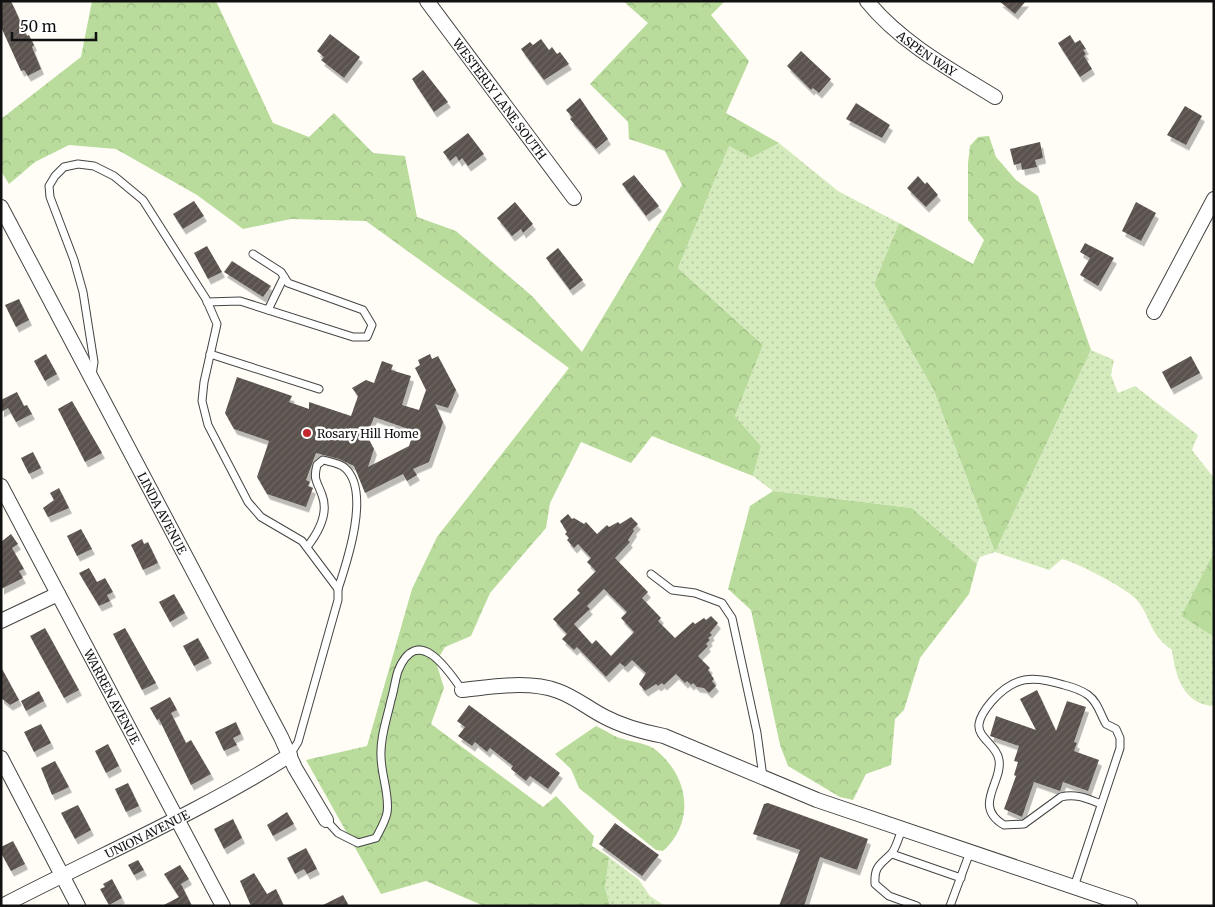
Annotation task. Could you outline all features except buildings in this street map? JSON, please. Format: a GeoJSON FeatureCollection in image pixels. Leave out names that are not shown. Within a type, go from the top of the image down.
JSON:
{"type":"FeatureCollection","features":[{"type":"Feature","properties":{"kind":"street","name":"WESTERLY LANE SOUTH"},"geometry":{"type":"LineString","coordinates":[[427,1],[574,198]]}},
{"type":"Feature","properties":{"kind":"street","name":"ASPEN WAY"},"geometry":{"type":"LineString","coordinates":[[867,1],[891,27],[950,70],[995,96]]}},
{"type":"Feature","properties":{"kind":"street"},"geometry":{"type":"LineString","coordinates":[[1154,312],[1214,199]]}},
{"type":"Feature","properties":{"kind":"street","name":"LINDA AVENUE"},"geometry":{"type":"LineString","coordinates":[[1,206],[290,755],[295,768],[326,820]]}},
{"type":"Feature","properties":{"kind":"street","name":"WARREN AVENUE"},"geometry":{"type":"LineString","coordinates":[[1,486],[223,906]]}},
{"type":"Feature","properties":{"kind":"street"},"geometry":{"type":"LineString","coordinates":[[1,621],[58,594]]}},
{"type":"Feature","properties":{"kind":"street"},"geometry":{"type":"LineString","coordinates":[[462,690],[537,686],[556,690],[622,726],[664,736],[817,800],[1130,906]]}},
{"type":"Feature","properties":{"kind":"street","name":"UNION AVENUE"},"geometry":{"type":"LineString","coordinates":[[2,906],[177,818],[253,778],[290,755]]}},
{"type":"Feature","properties":{"kind":"street"},"geometry":{"type":"LineString","coordinates":[[2,762],[78,906]]}},
{"type":"Feature","properties":{"kind":"lane"},"geometry":{"type":"LineString","coordinates":[[92,380],[94,362],[82,292],[74,260],[50,197],[49,186],[54,176],[64,167],[78,164],[94,166],[114,176],[143,200],[207,302],[217,324],[204,382],[202,401],[208,425],[248,502],[261,517],[302,541],[338,590]]}},
{"type":"Feature","properties":{"kind":"lane"},"geometry":{"type":"LineString","coordinates":[[207,302],[240,301],[353,338],[367,338],[372,325],[363,310],[288,283],[281,272],[252,254]]}},
{"type":"Feature","properties":{"kind":"lane"},"geometry":{"type":"LineString","coordinates":[[268,310],[284,277]]}},
{"type":"Feature","properties":{"kind":"lane"},"geometry":{"type":"LineString","coordinates":[[210,354],[319,389]]}},
{"type":"Feature","properties":{"kind":"lane"},"geometry":{"type":"LineString","coordinates":[[290,755],[298,742],[338,600],[338,590],[356,519],[356,488],[347,469],[341,465],[324,460],[316,465],[314,477],[325,506],[318,533],[307,547]]}},
{"type":"Feature","properties":{"kind":"lane"},"geometry":{"type":"LineString","coordinates":[[651,574],[672,590],[695,594],[722,603],[732,618],[757,733],[763,778]]}},
{"type":"Feature","properties":{"kind":"lane"},"geometry":{"type":"LineString","coordinates":[[326,820],[338,833],[358,843],[376,838],[382,828],[387,814],[387,799],[381,755],[383,734],[398,672],[408,654],[418,650],[429,652],[440,660],[462,690]]}},
{"type":"Feature","properties":{"kind":"lane"},"geometry":{"type":"LineString","coordinates":[[1074,887],[1120,748],[1120,738],[1116,729],[1106,724],[1098,705],[1088,695],[1045,679],[1018,680],[1002,689],[987,706],[978,725],[980,733],[994,747],[1000,760],[990,805],[998,821],[1011,826],[1024,824],[1055,802],[1069,795],[1080,796],[1101,804]]}},
{"type":"Feature","properties":{"kind":"lane"},"geometry":{"type":"LineString","coordinates":[[902,829],[892,854],[879,866],[875,874],[875,884],[889,896],[917,906]]}},
{"type":"Feature","properties":{"kind":"lane"},"geometry":{"type":"LineString","coordinates":[[950,906],[970,852]]}},
{"type":"Feature","properties":{"kind":"lane"},"geometry":{"type":"LineString","coordinates":[[892,854],[961,878]]}},
{"type":"Feature","properties":{"kind":"green space"},"geometry":{"type":"Polygon","coordinates":[[[92,1],[216,1],[273,123],[309,137],[334,113],[373,153],[405,156],[417,217],[456,231],[532,296],[582,352],[682,185],[665,151],[629,139],[628,122],[590,84],[648,23],[623,1],[725,1],[711,15],[749,61],[726,113],[779,143],[751,158],[729,146],[678,268],[763,345],[735,416],[761,446],[753,476],[652,436],[631,463],[581,442],[550,503],[546,528],[490,593],[471,636],[445,647],[436,662],[444,688],[431,724],[543,807],[556,796],[594,836],[592,846],[609,857],[605,888],[610,906],[484,906],[426,881],[381,894],[306,760],[367,746],[412,589],[437,537],[569,368],[366,221],[291,219],[243,229],[197,195],[116,149],[69,145],[35,162],[9,184],[1,171],[1,119],[81,57],[92,1]]]}},
{"type":"Feature","properties":{"kind":"green space"},"geometry":{"type":"Polygon","coordinates":[[[989,136],[996,157],[1016,180],[1038,196],[1091,350],[995,552],[934,391],[874,284],[899,223],[973,264],[984,240],[968,220],[968,163],[970,146],[978,137],[989,136]]]}},
{"type":"Feature","properties":{"kind":"green space"},"geometry":{"type":"Polygon","coordinates":[[[779,143],[838,191],[899,223],[874,284],[934,391],[995,552],[980,557],[977,564],[912,508],[773,491],[753,476],[761,446],[735,416],[763,345],[678,268],[729,146],[751,158],[779,143]]]}},
{"type":"Feature","properties":{"kind":"green space"},"geometry":{"type":"Polygon","coordinates":[[[1091,350],[1114,360],[1111,375],[1118,393],[1135,386],[1198,435],[1192,450],[1214,478],[1214,552],[1181,616],[1214,637],[1214,706],[1204,704],[1188,695],[1179,679],[1172,650],[1159,638],[1142,607],[1132,595],[1101,576],[1069,561],[1062,559],[1049,570],[995,552],[1091,350]]]}},
{"type":"Feature","properties":{"kind":"green space"},"geometry":{"type":"Polygon","coordinates":[[[773,491],[912,508],[977,564],[969,594],[920,658],[904,710],[895,719],[891,765],[866,774],[853,800],[840,797],[788,766],[780,745],[751,610],[728,589],[750,506],[773,491]]]}},
{"type":"Feature","properties":{"kind":"green space"},"geometry":{"type":"Polygon","coordinates":[[[1214,552],[1214,637],[1181,616],[1214,552]]]}},
{"type":"Feature","properties":{"kind":"green space"},"geometry":{"type":"Polygon","coordinates":[[[596,726],[620,738],[653,748],[665,758],[674,770],[681,784],[684,812],[681,826],[674,839],[663,851],[656,850],[579,788],[571,769],[555,754],[596,726]]]}},
{"type":"Feature","properties":{"kind":"green space"},"geometry":{"type":"Polygon","coordinates":[[[609,857],[639,880],[650,896],[665,906],[610,906],[605,888],[609,857]]]}},
{"type":"Feature","properties":{"kind":"place","name":"Rosary Hill Home"},"geometry":{"type":"Point","coordinates":[307,433]}}]}
